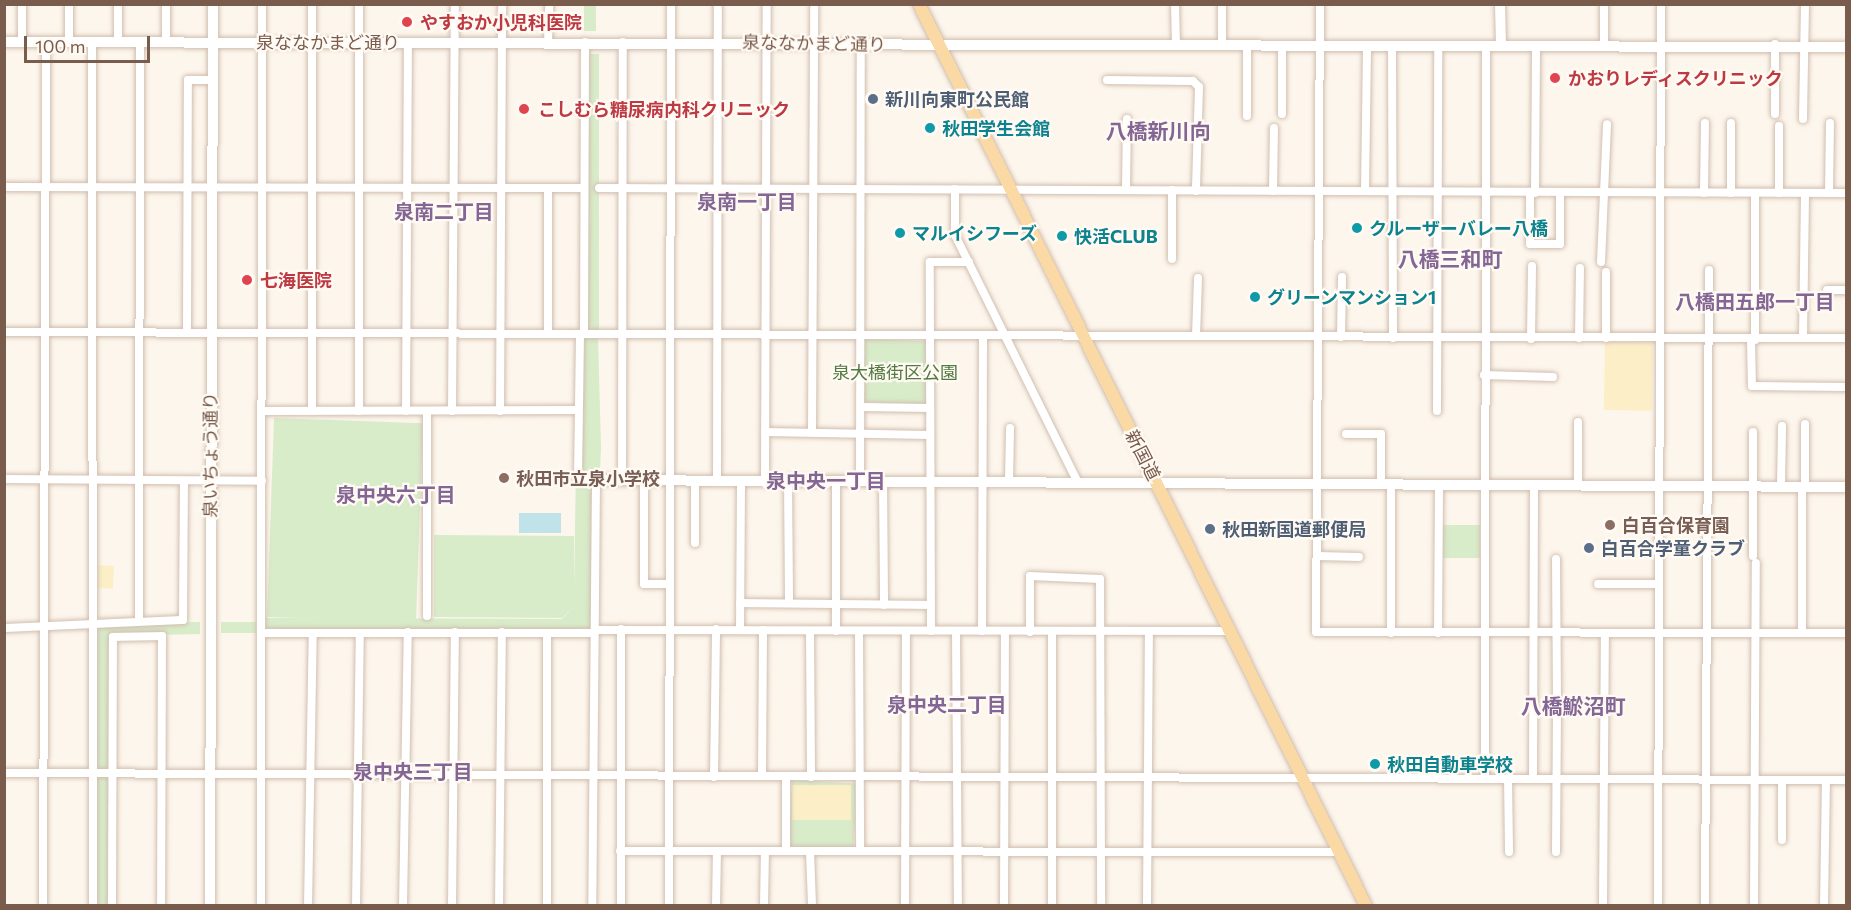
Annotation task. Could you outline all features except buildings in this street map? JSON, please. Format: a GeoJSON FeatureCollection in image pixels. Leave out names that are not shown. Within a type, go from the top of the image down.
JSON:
{"type":"FeatureCollection","features":[{"type":"Feature","properties":{"kind":"main road","name":"新国道"},"geometry":{"type":"LineString","coordinates":[[919,4],[1082,336],[1233,632],[1366,906]]}},
{"type":"Feature","properties":{"kind":"street"},"geometry":{"type":"LineString","coordinates":[[22,4],[22,42]]}},
{"type":"Feature","properties":{"kind":"street"},"geometry":{"type":"LineString","coordinates":[[69,4],[69,42]]}},
{"type":"Feature","properties":{"kind":"street"},"geometry":{"type":"LineString","coordinates":[[118,4],[118,42]]}},
{"type":"Feature","properties":{"kind":"street"},"geometry":{"type":"LineString","coordinates":[[166,4],[166,42]]}},
{"type":"Feature","properties":{"kind":"street","name":"泉いちょう通り"},"geometry":{"type":"LineString","coordinates":[[210,906],[210,332],[213,4]]}},
{"type":"Feature","properties":{"kind":"street"},"geometry":{"type":"LineString","coordinates":[[261,906],[264,411],[262,4]]}},
{"type":"Feature","properties":{"kind":"street"},"geometry":{"type":"LineString","coordinates":[[312,4],[312,411]]}},
{"type":"Feature","properties":{"kind":"street"},"geometry":{"type":"LineString","coordinates":[[359,4],[361,334],[359,411]]}},
{"type":"Feature","properties":{"kind":"street"},"geometry":{"type":"LineString","coordinates":[[452,411],[455,4]]}},
{"type":"Feature","properties":{"kind":"street"},"geometry":{"type":"LineString","coordinates":[[500,411],[502,4]]}},
{"type":"Feature","properties":{"kind":"street"},"geometry":{"type":"LineString","coordinates":[[548,42],[549,4]]}},
{"type":"Feature","properties":{"kind":"street"},"geometry":{"type":"LineString","coordinates":[[669,906],[671,4]]}},
{"type":"Feature","properties":{"kind":"street"},"geometry":{"type":"LineString","coordinates":[[717,481],[718,4]]}},
{"type":"Feature","properties":{"kind":"street"},"geometry":{"type":"LineString","coordinates":[[765,481],[767,4]]}},
{"type":"Feature","properties":{"kind":"street"},"geometry":{"type":"LineString","coordinates":[[812,432],[814,4]]}},
{"type":"Feature","properties":{"kind":"street"},"geometry":{"type":"LineString","coordinates":[[1175,4],[1176,44]]}},
{"type":"Feature","properties":{"kind":"street"},"geometry":{"type":"LineString","coordinates":[[1222,4],[1222,45]]}},
{"type":"Feature","properties":{"kind":"street"},"geometry":{"type":"LineString","coordinates":[[1320,4],[1322,45],[1316,632],[1846,633]]}},
{"type":"Feature","properties":{"kind":"street"},"geometry":{"type":"LineString","coordinates":[[1500,4],[1501,45]]}},
{"type":"Feature","properties":{"kind":"street"},"geometry":{"type":"LineString","coordinates":[[1604,4],[1604,46]]}},
{"type":"Feature","properties":{"kind":"street"},"geometry":{"type":"LineString","coordinates":[[1658,906],[1661,4]]}},
{"type":"Feature","properties":{"kind":"street"},"geometry":{"type":"LineString","coordinates":[[1803,119],[1805,4]]}},
{"type":"Feature","properties":{"kind":"street","name":"泉ななかまど通り"},"geometry":{"type":"LineString","coordinates":[[4,42],[813,42],[939,45],[1392,46],[1775,44],[1846,47]]}},
{"type":"Feature","properties":{"kind":"street"},"geometry":{"type":"LineString","coordinates":[[42,906],[46,42]]}},
{"type":"Feature","properties":{"kind":"street"},"geometry":{"type":"LineString","coordinates":[[92,42],[93,906]]}},
{"type":"Feature","properties":{"kind":"street"},"geometry":{"type":"LineString","coordinates":[[139,619],[142,333],[140,42]]}},
{"type":"Feature","properties":{"kind":"street"},"geometry":{"type":"LineString","coordinates":[[406,411],[408,42]]}},
{"type":"Feature","properties":{"kind":"street"},"geometry":{"type":"LineString","coordinates":[[585,42],[578,480],[1846,487]]}},
{"type":"Feature","properties":{"kind":"street"},"geometry":{"type":"LineString","coordinates":[[622,481],[623,42]]}},
{"type":"Feature","properties":{"kind":"street"},"geometry":{"type":"LineString","coordinates":[[860,482],[861,43]]}},
{"type":"Feature","properties":{"kind":"street"},"geometry":{"type":"LineString","coordinates":[[1775,44],[1775,114]]}},
{"type":"Feature","properties":{"kind":"street"},"geometry":{"type":"LineString","coordinates":[[1247,45],[1247,116]]}},
{"type":"Feature","properties":{"kind":"street"},"geometry":{"type":"LineString","coordinates":[[1282,45],[1282,114]]}},
{"type":"Feature","properties":{"kind":"street"},"geometry":{"type":"LineString","coordinates":[[1365,191],[1367,45]]}},
{"type":"Feature","properties":{"kind":"street"},"geometry":{"type":"LineString","coordinates":[[1437,411],[1438,45]]}},
{"type":"Feature","properties":{"kind":"street"},"geometry":{"type":"LineString","coordinates":[[1485,778],[1486,45]]}},
{"type":"Feature","properties":{"kind":"street"},"geometry":{"type":"LineString","coordinates":[[1536,45],[1530,244],[1560,244],[1560,192]]}},
{"type":"Feature","properties":{"kind":"street"},"geometry":{"type":"LineString","coordinates":[[1392,46],[1393,338]]}},
{"type":"Feature","properties":{"kind":"street"},"geometry":{"type":"LineString","coordinates":[[187,332],[188,80],[212,80]]}},
{"type":"Feature","properties":{"kind":"street"},"geometry":{"type":"LineString","coordinates":[[1107,80],[1193,81],[1199,87],[1196,191]]}},
{"type":"Feature","properties":{"kind":"street"},"geometry":{"type":"LineString","coordinates":[[1125,189],[1127,119]]}},
{"type":"Feature","properties":{"kind":"street"},"geometry":{"type":"LineString","coordinates":[[1704,193],[1705,123]]}},
{"type":"Feature","properties":{"kind":"street"},"geometry":{"type":"LineString","coordinates":[[1731,123],[1731,193]]}},
{"type":"Feature","properties":{"kind":"street"},"geometry":{"type":"LineString","coordinates":[[1829,193],[1830,123]]}},
{"type":"Feature","properties":{"kind":"street"},"geometry":{"type":"LineString","coordinates":[[1601,262],[1607,124]]}},
{"type":"Feature","properties":{"kind":"street"},"geometry":{"type":"LineString","coordinates":[[1779,126],[1779,193]]}},
{"type":"Feature","properties":{"kind":"street"},"geometry":{"type":"LineString","coordinates":[[1273,191],[1274,128]]}},
{"type":"Feature","properties":{"kind":"street"},"geometry":{"type":"LineString","coordinates":[[4,188],[584,188]]}},
{"type":"Feature","properties":{"kind":"street"},"geometry":{"type":"LineString","coordinates":[[548,188],[548,333]]}},
{"type":"Feature","properties":{"kind":"street"},"geometry":{"type":"LineString","coordinates":[[599,188],[1846,193]]}},
{"type":"Feature","properties":{"kind":"street"},"geometry":{"type":"LineString","coordinates":[[956,189],[955,235],[1078,483]]}},
{"type":"Feature","properties":{"kind":"street"},"geometry":{"type":"LineString","coordinates":[[1172,190],[1172,259]]}},
{"type":"Feature","properties":{"kind":"street"},"geometry":{"type":"LineString","coordinates":[[1755,193],[1752,386],[1846,387]]}},
{"type":"Feature","properties":{"kind":"street"},"geometry":{"type":"LineString","coordinates":[[1803,338],[1805,193]]}},
{"type":"Feature","properties":{"kind":"street"},"geometry":{"type":"LineString","coordinates":[[931,632],[930,262],[969,262]]}},
{"type":"Feature","properties":{"kind":"street"},"geometry":{"type":"LineString","coordinates":[[1532,339],[1533,266]]}},
{"type":"Feature","properties":{"kind":"street"},"geometry":{"type":"LineString","coordinates":[[1579,338],[1580,268]]}},
{"type":"Feature","properties":{"kind":"street"},"geometry":{"type":"LineString","coordinates":[[1706,906],[1709,270]]}},
{"type":"Feature","properties":{"kind":"street"},"geometry":{"type":"LineString","coordinates":[[1606,272],[1606,338]]}},
{"type":"Feature","properties":{"kind":"street"},"geometry":{"type":"LineString","coordinates":[[1341,277],[1341,337]]}},
{"type":"Feature","properties":{"kind":"street"},"geometry":{"type":"LineString","coordinates":[[1196,336],[1198,278]]}},
{"type":"Feature","properties":{"kind":"street"},"geometry":{"type":"LineString","coordinates":[[1827,290],[1846,290]]}},
{"type":"Feature","properties":{"kind":"street"},"geometry":{"type":"LineString","coordinates":[[4,333],[766,333],[1484,339],[1846,339]]}},
{"type":"Feature","properties":{"kind":"street"},"geometry":{"type":"LineString","coordinates":[[982,631],[983,335]]}},
{"type":"Feature","properties":{"kind":"street"},"geometry":{"type":"LineString","coordinates":[[1484,375],[1553,376]]}},
{"type":"Feature","properties":{"kind":"street"},"geometry":{"type":"LineString","coordinates":[[861,407],[930,408]]}},
{"type":"Feature","properties":{"kind":"street"},"geometry":{"type":"LineString","coordinates":[[264,411],[578,410]]}},
{"type":"Feature","properties":{"kind":"street"},"geometry":{"type":"LineString","coordinates":[[426,616],[427,411]]}},
{"type":"Feature","properties":{"kind":"street"},"geometry":{"type":"LineString","coordinates":[[1578,422],[1578,486]]}},
{"type":"Feature","properties":{"kind":"street"},"geometry":{"type":"LineString","coordinates":[[1802,633],[1805,424]]}},
{"type":"Feature","properties":{"kind":"street"},"geometry":{"type":"LineString","coordinates":[[1781,486],[1782,426]]}},
{"type":"Feature","properties":{"kind":"street"},"geometry":{"type":"LineString","coordinates":[[1009,482],[1010,428]]}},
{"type":"Feature","properties":{"kind":"street"},"geometry":{"type":"LineString","coordinates":[[765,432],[930,435]]}},
{"type":"Feature","properties":{"kind":"street"},"geometry":{"type":"LineString","coordinates":[[1753,432],[1755,906]]}},
{"type":"Feature","properties":{"kind":"street"},"geometry":{"type":"LineString","coordinates":[[1346,434],[1381,434],[1386,485],[1391,633]]}},
{"type":"Feature","properties":{"kind":"street"},"geometry":{"type":"LineString","coordinates":[[4,479],[262,481]]}},
{"type":"Feature","properties":{"kind":"street"},"geometry":{"type":"LineString","coordinates":[[592,906],[596,480]]}},
{"type":"Feature","properties":{"kind":"street"},"geometry":{"type":"LineString","coordinates":[[4,628],[92,624],[139,619],[183,620],[184,481]]}},
{"type":"Feature","properties":{"kind":"street"},"geometry":{"type":"LineString","coordinates":[[644,481],[644,584],[669,584]]}},
{"type":"Feature","properties":{"kind":"street"},"geometry":{"type":"LineString","coordinates":[[695,481],[695,543]]}},
{"type":"Feature","properties":{"kind":"street"},"geometry":{"type":"LineString","coordinates":[[740,629],[741,481]]}},
{"type":"Feature","properties":{"kind":"street"},"geometry":{"type":"LineString","coordinates":[[788,482],[789,603]]}},
{"type":"Feature","properties":{"kind":"street"},"geometry":{"type":"LineString","coordinates":[[836,482],[836,631]]}},
{"type":"Feature","properties":{"kind":"street"},"geometry":{"type":"LineString","coordinates":[[883,482],[884,605]]}},
{"type":"Feature","properties":{"kind":"street"},"geometry":{"type":"LineString","coordinates":[[1438,633],[1439,486]]}},
{"type":"Feature","properties":{"kind":"street"},"geometry":{"type":"LineString","coordinates":[[1533,778],[1534,486]]}},
{"type":"Feature","properties":{"kind":"street"},"geometry":{"type":"LineString","coordinates":[[1317,556],[1359,557]]}},
{"type":"Feature","properties":{"kind":"street"},"geometry":{"type":"LineString","coordinates":[[1556,559],[1556,852]]}},
{"type":"Feature","properties":{"kind":"street"},"geometry":{"type":"LineString","coordinates":[[1030,632],[1030,576],[1100,579],[1101,906]]}},
{"type":"Feature","properties":{"kind":"street"},"geometry":{"type":"LineString","coordinates":[[1598,584],[1659,584]]}},
{"type":"Feature","properties":{"kind":"street"},"geometry":{"type":"LineString","coordinates":[[741,603],[931,605]]}},
{"type":"Feature","properties":{"kind":"street"},"geometry":{"type":"LineString","coordinates":[[263,633],[547,633],[669,628],[859,632],[1233,632]]}},
{"type":"Feature","properties":{"kind":"street"},"geometry":{"type":"LineString","coordinates":[[621,629],[621,906]]}},
{"type":"Feature","properties":{"kind":"street"},"geometry":{"type":"LineString","coordinates":[[714,777],[716,629]]}},
{"type":"Feature","properties":{"kind":"street"},"geometry":{"type":"LineString","coordinates":[[762,776],[764,630]]}},
{"type":"Feature","properties":{"kind":"street"},"geometry":{"type":"LineString","coordinates":[[810,631],[811,777]]}},
{"type":"Feature","properties":{"kind":"street"},"geometry":{"type":"LineString","coordinates":[[905,906],[906,631]]}},
{"type":"Feature","properties":{"kind":"street"},"geometry":{"type":"LineString","coordinates":[[956,631],[958,906]]}},
{"type":"Feature","properties":{"kind":"street"},"geometry":{"type":"LineString","coordinates":[[403,906],[408,632]]}},
{"type":"Feature","properties":{"kind":"street"},"geometry":{"type":"LineString","coordinates":[[452,906],[455,632]]}},
{"type":"Feature","properties":{"kind":"street"},"geometry":{"type":"LineString","coordinates":[[499,906],[502,632]]}},
{"type":"Feature","properties":{"kind":"street"},"geometry":{"type":"LineString","coordinates":[[859,632],[860,851]]}},
{"type":"Feature","properties":{"kind":"street"},"geometry":{"type":"LineString","coordinates":[[1052,632],[1052,906]]}},
{"type":"Feature","properties":{"kind":"street"},"geometry":{"type":"LineString","coordinates":[[308,906],[313,633]]}},
{"type":"Feature","properties":{"kind":"street"},"geometry":{"type":"LineString","coordinates":[[356,906],[360,633]]}},
{"type":"Feature","properties":{"kind":"street"},"geometry":{"type":"LineString","coordinates":[[547,633],[547,906]]}},
{"type":"Feature","properties":{"kind":"street"},"geometry":{"type":"LineString","coordinates":[[1004,906],[1005,633]]}},
{"type":"Feature","properties":{"kind":"street"},"geometry":{"type":"LineString","coordinates":[[1147,906],[1149,633]]}},
{"type":"Feature","properties":{"kind":"street"},"geometry":{"type":"LineString","coordinates":[[1603,906],[1605,633]]}},
{"type":"Feature","properties":{"kind":"street"},"geometry":{"type":"LineString","coordinates":[[112,906],[113,637],[162,636],[161,906]]}},
{"type":"Feature","properties":{"kind":"street"},"geometry":{"type":"LineString","coordinates":[[4,773],[1846,780]]}},
{"type":"Feature","properties":{"kind":"street"},"geometry":{"type":"LineString","coordinates":[[786,776],[786,850]]}},
{"type":"Feature","properties":{"kind":"street"},"geometry":{"type":"LineString","coordinates":[[1508,778],[1509,852]]}},
{"type":"Feature","properties":{"kind":"street"},"geometry":{"type":"LineString","coordinates":[[1782,780],[1782,840]]}},
{"type":"Feature","properties":{"kind":"street"},"geometry":{"type":"LineString","coordinates":[[1824,906],[1826,780]]}},
{"type":"Feature","properties":{"kind":"street"},"geometry":{"type":"LineString","coordinates":[[620,851],[1339,852]]}},
{"type":"Feature","properties":{"kind":"street"},"geometry":{"type":"LineString","coordinates":[[716,906],[717,851]]}},
{"type":"Feature","properties":{"kind":"street"},"geometry":{"type":"LineString","coordinates":[[764,906],[765,851]]}},
{"type":"Feature","properties":{"kind":"street"},"geometry":{"type":"LineString","coordinates":[[810,851],[812,906]]}},
{"type":"Feature","properties":{"kind":"green space"},"geometry":{"type":"Polygon","coordinates":[[[584,5],[596,5],[596,31],[584,31],[584,5]]]}},
{"type":"Feature","properties":{"kind":"green space"},"geometry":{"type":"Polygon","coordinates":[[[588,54],[599,54],[599,330],[588,330],[588,54]]]}},
{"type":"Feature","properties":{"kind":"green space"},"geometry":{"type":"Polygon","coordinates":[[[585,338],[598,338],[601,448],[593,630],[266,630],[266,618],[562,619],[574,606],[562,618],[434,617],[434,535],[574,536],[574,591],[578,343],[585,338]]]}},
{"type":"Feature","properties":{"kind":"green space","name":"泉大橋街区公園"},"geometry":{"type":"Polygon","coordinates":[[[865,339],[928,341],[926,404],[863,402],[865,339]]]}},
{"type":"Feature","properties":{"kind":"green space"},"geometry":{"type":"Polygon","coordinates":[[[274,418],[423,423],[416,622],[267,617],[274,418]]]}},
{"type":"Feature","properties":{"kind":"green space"},"geometry":{"type":"Polygon","coordinates":[[[1441,525],[1480,525],[1480,558],[1441,558],[1441,525]]]}},
{"type":"Feature","properties":{"kind":"green space"},"geometry":{"type":"Polygon","coordinates":[[[200,622],[200,634],[110,636],[108,905],[96,906],[97,627],[100,623],[200,622]]]}},
{"type":"Feature","properties":{"kind":"green space"},"geometry":{"type":"Polygon","coordinates":[[[221,622],[256,622],[256,633],[221,633],[221,622]]]}},
{"type":"Feature","properties":{"kind":"green space"},"geometry":{"type":"Polygon","coordinates":[[[792,780],[857,783],[853,851],[788,848],[792,780]]]}},
{"type":"Feature","properties":{"kind":"sand"},"geometry":{"type":"Polygon","coordinates":[[[1605,342],[1653,343],[1652,411],[1604,410],[1605,342]]]}},
{"type":"Feature","properties":{"kind":"sand"},"geometry":{"type":"Polygon","coordinates":[[[97,565],[114,566],[113,589],[96,588],[97,565]]]}},
{"type":"Feature","properties":{"kind":"sand"},"geometry":{"type":"Polygon","coordinates":[[[792,785],[851,785],[851,820],[792,820],[792,785]]]}},
{"type":"Feature","properties":{"kind":"water"},"geometry":{"type":"Polygon","coordinates":[[[519,513],[561,513],[561,533],[519,533],[519,513]]]}},
{"type":"Feature","properties":{"kind":"place","name":"やすおか小児科医院"},"geometry":{"type":"Point","coordinates":[407,22]}},
{"type":"Feature","properties":{"kind":"place","name":"かおりレディスクリニック"},"geometry":{"type":"Point","coordinates":[1555,78]}},
{"type":"Feature","properties":{"kind":"place","name":"新川向東町公民館"},"geometry":{"type":"Point","coordinates":[873,99]}},
{"type":"Feature","properties":{"kind":"place","name":"こしむら糖尿病内科クリニック"},"geometry":{"type":"Point","coordinates":[524,109]}},
{"type":"Feature","properties":{"kind":"place","name":"秋田学生会館"},"geometry":{"type":"Point","coordinates":[930,128]}},
{"type":"Feature","properties":{"kind":"place","name":"クルーザーバレー八橋"},"geometry":{"type":"Point","coordinates":[1357,228]}},
{"type":"Feature","properties":{"kind":"place","name":"マルイシフーズ"},"geometry":{"type":"Point","coordinates":[900,233]}},
{"type":"Feature","properties":{"kind":"place","name":"快活CLUB"},"geometry":{"type":"Point","coordinates":[1062,236]}},
{"type":"Feature","properties":{"kind":"place","name":"七海医院"},"geometry":{"type":"Point","coordinates":[247,280]}},
{"type":"Feature","properties":{"kind":"place","name":"グリーンマンション1"},"geometry":{"type":"Point","coordinates":[1255,297]}},
{"type":"Feature","properties":{"kind":"place","name":"秋田市立泉小学校"},"geometry":{"type":"Point","coordinates":[504,478]}},
{"type":"Feature","properties":{"kind":"place","name":"白百合保育園"},"geometry":{"type":"Point","coordinates":[1610,525]}},
{"type":"Feature","properties":{"kind":"place","name":"秋田新国道郵便局"},"geometry":{"type":"Point","coordinates":[1210,529]}},
{"type":"Feature","properties":{"kind":"place","name":"白百合学童クラブ"},"geometry":{"type":"Point","coordinates":[1589,548]}},
{"type":"Feature","properties":{"kind":"place","name":"秋田自動車学校"},"geometry":{"type":"Point","coordinates":[1375,764]}},
{"type":"Feature","properties":{"kind":"district","name":"八橋新川向"},"geometry":{"type":"Point","coordinates":[1158,131]}},
{"type":"Feature","properties":{"kind":"district","name":"泉南一丁目"},"geometry":{"type":"Point","coordinates":[747,201]}},
{"type":"Feature","properties":{"kind":"district","name":"泉南二丁目"},"geometry":{"type":"Point","coordinates":[444,211]}},
{"type":"Feature","properties":{"kind":"district","name":"八橋三和町"},"geometry":{"type":"Point","coordinates":[1450,259]}},
{"type":"Feature","properties":{"kind":"district","name":"八橋田五郎一丁目"},"geometry":{"type":"Point","coordinates":[1755,301]}},
{"type":"Feature","properties":{"kind":"district","name":"泉中央一丁目"},"geometry":{"type":"Point","coordinates":[826,480]}},
{"type":"Feature","properties":{"kind":"district","name":"泉中央六丁目"},"geometry":{"type":"Point","coordinates":[396,494]}},
{"type":"Feature","properties":{"kind":"district","name":"泉中央二丁目"},"geometry":{"type":"Point","coordinates":[947,704]}},
{"type":"Feature","properties":{"kind":"district","name":"八橋鯲沼町"},"geometry":{"type":"Point","coordinates":[1573,706]}},
{"type":"Feature","properties":{"kind":"district","name":"泉中央三丁目"},"geometry":{"type":"Point","coordinates":[413,771]}}]}
